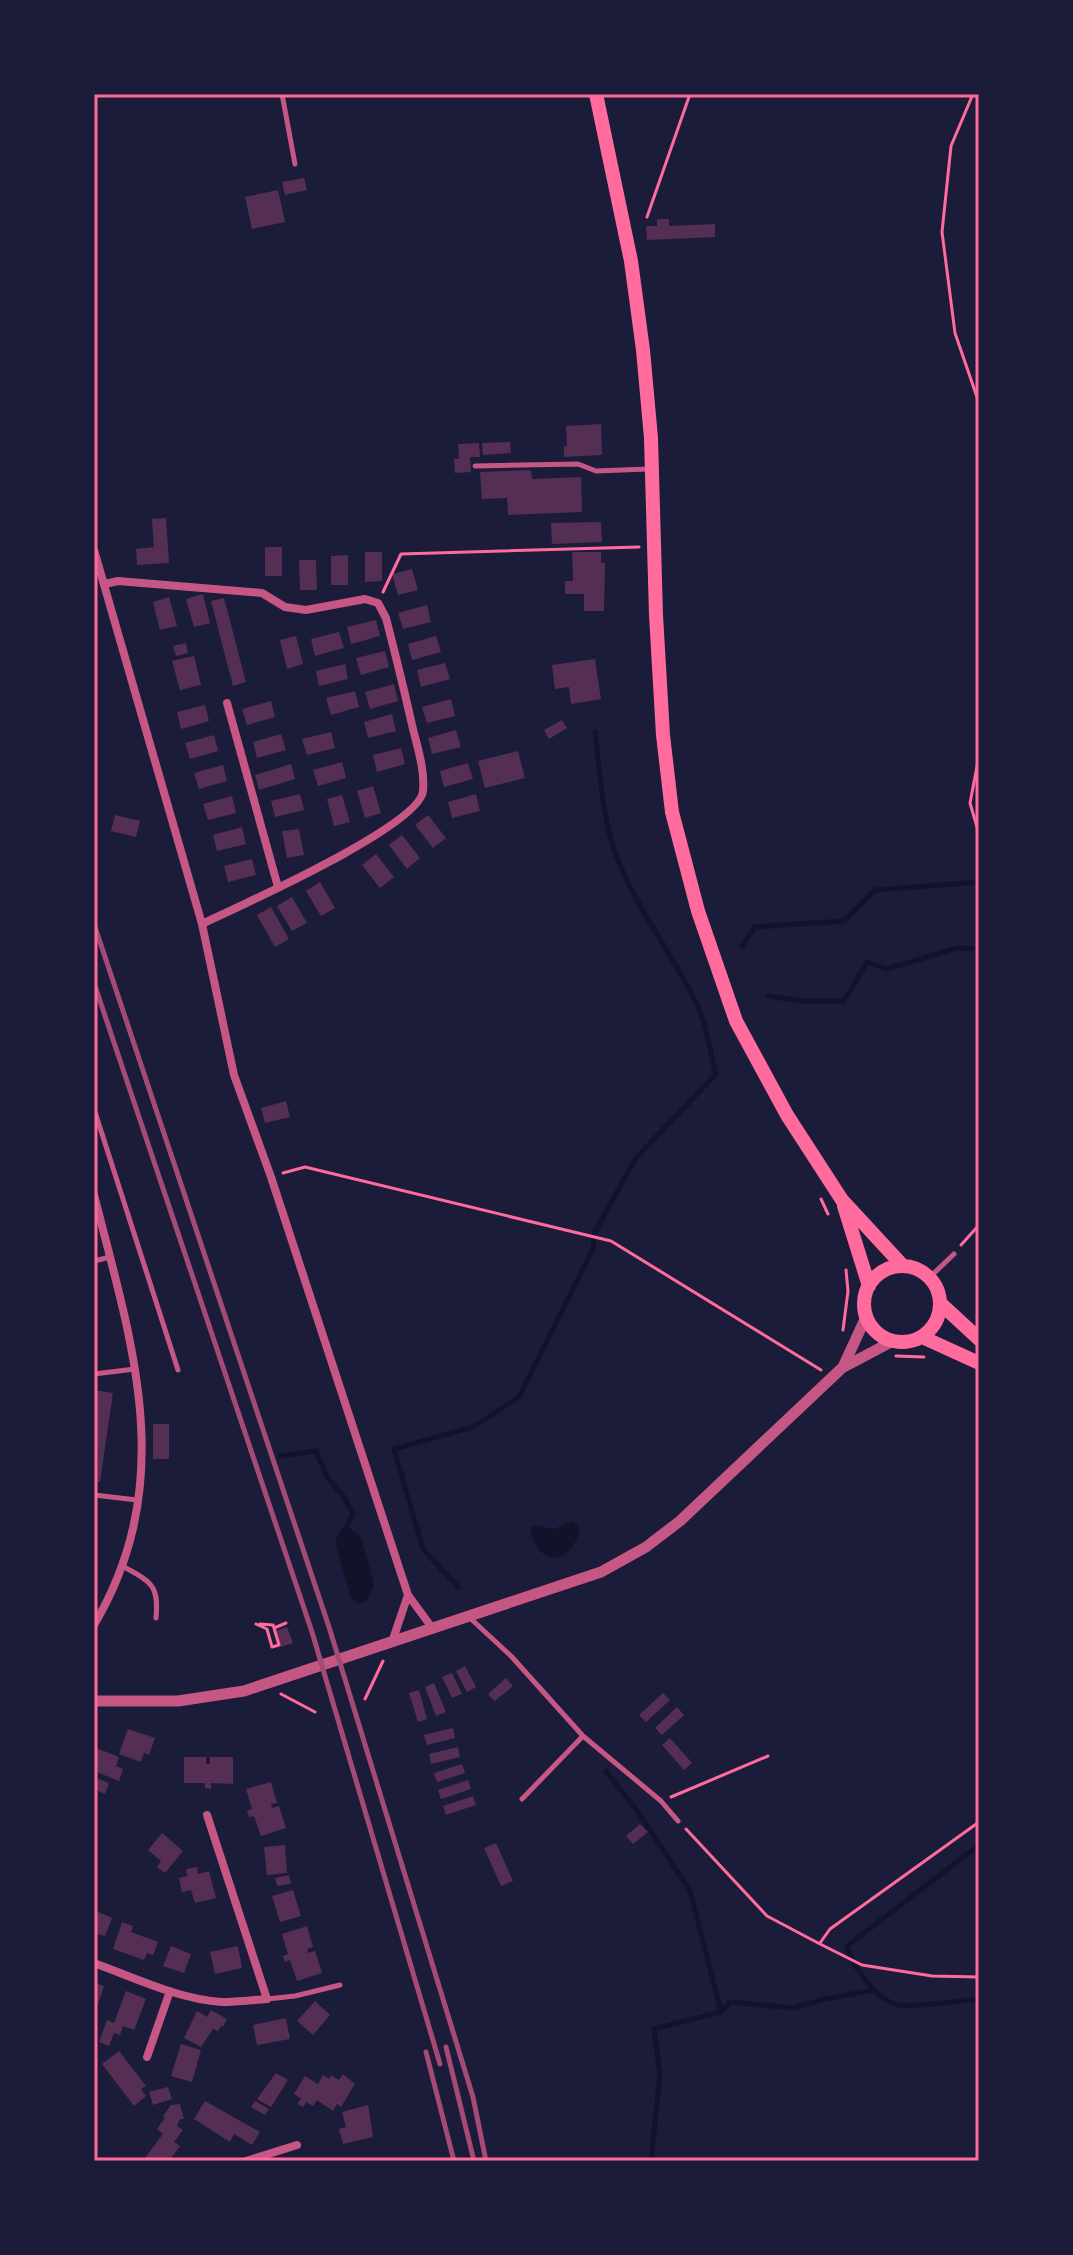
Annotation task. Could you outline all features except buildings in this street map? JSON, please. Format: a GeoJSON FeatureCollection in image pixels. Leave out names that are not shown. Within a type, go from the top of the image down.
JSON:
{"type":"FeatureCollection","features":[{"type":"Feature","properties":{"kind":"main road"},"geometry":{"type":"LineString","coordinates":[[596,94],[631,261],[643,350],[663,735],[672,812],[698,911],[736,1021],[787,1115],[842,1200],[903,1266]]}},
{"type":"Feature","properties":{"kind":"main road"},"geometry":{"type":"LineString","coordinates":[[842,1200],[869,1286]]}},
{"type":"Feature","properties":{"kind":"main road"},"geometry":{"type":"LineString","coordinates":[[903,1266],[929,1278],[938,1292],[940,1303],[933,1327],[922,1337],[908,1342],[883,1338],[866,1317],[864,1303],[869,1286],[877,1275],[903,1266]]}},
{"type":"Feature","properties":{"kind":"main road"},"geometry":{"type":"LineString","coordinates":[[940,1303],[979,1339]]}},
{"type":"Feature","properties":{"kind":"main road"},"geometry":{"type":"LineString","coordinates":[[922,1337],[979,1363]]}},
{"type":"Feature","properties":{"kind":"street"},"geometry":{"type":"LineString","coordinates":[[94,550],[202,924],[234,1075],[271,1177],[408,1595],[433,1629]]}},
{"type":"Feature","properties":{"kind":"street"},"geometry":{"type":"LineString","coordinates":[[105,584],[118,581],[262,593],[285,607],[306,610],[365,599],[378,603],[386,618],[418,748],[424,794],[413,810],[392,827],[202,924]]}},
{"type":"Feature","properties":{"kind":"street"},"geometry":{"type":"LineString","coordinates":[[227,703],[278,887]]}},
{"type":"Feature","properties":{"kind":"street"},"geometry":{"type":"LineString","coordinates":[[94,1195],[135,1369],[141,1403],[143,1456],[138,1500],[124,1567],[94,1625]]}},
{"type":"Feature","properties":{"kind":"street"},"geometry":{"type":"LineString","coordinates":[[842,1368],[866,1317]]}},
{"type":"Feature","properties":{"kind":"street"},"geometry":{"type":"LineString","coordinates":[[94,1701],[139,1703],[215,1697],[270,1683],[601,1572],[646,1547],[680,1521],[842,1368],[893,1341]]}},
{"type":"Feature","properties":{"kind":"street"},"geometry":{"type":"LineString","coordinates":[[392,1642],[408,1595]]}},
{"type":"Feature","properties":{"kind":"street"},"geometry":{"type":"LineString","coordinates":[[94,1963],[170,1991],[224,2002],[267,1999],[207,1815]]}},
{"type":"Feature","properties":{"kind":"street"},"geometry":{"type":"LineString","coordinates":[[147,2057],[170,1991]]}},
{"type":"Feature","properties":{"kind":"street"},"geometry":{"type":"LineString","coordinates":[[246,2161],[297,2145]]}},
{"type":"Feature","properties":{"kind":"lane"},"geometry":{"type":"LineString","coordinates":[[282,94],[295,164]]}},
{"type":"Feature","properties":{"kind":"lane"},"geometry":{"type":"LineString","coordinates":[[475,466],[578,464],[596,471],[651,469]]}},
{"type":"Feature","properties":{"kind":"lane"},"geometry":{"type":"LineString","coordinates":[[94,1109],[97,1128],[178,1370]]}},
{"type":"Feature","properties":{"kind":"lane"},"geometry":{"type":"LineString","coordinates":[[929,1278],[954,1254]]}},
{"type":"Feature","properties":{"kind":"lane"},"geometry":{"type":"LineString","coordinates":[[94,1261],[110,1257]]}},
{"type":"Feature","properties":{"kind":"lane"},"geometry":{"type":"LineString","coordinates":[[94,1374],[135,1369]]}},
{"type":"Feature","properties":{"kind":"lane"},"geometry":{"type":"LineString","coordinates":[[94,1495],[138,1500]]}},
{"type":"Feature","properties":{"kind":"lane"},"geometry":{"type":"LineString","coordinates":[[124,1567],[148,1576],[158,1596],[156,1618]]}},
{"type":"Feature","properties":{"kind":"lane"},"geometry":{"type":"LineString","coordinates":[[469,1618],[511,1656],[583,1736],[661,1801],[678,1821]]}},
{"type":"Feature","properties":{"kind":"lane"},"geometry":{"type":"LineString","coordinates":[[522,1799],[583,1736]]}},
{"type":"Feature","properties":{"kind":"lane"},"geometry":{"type":"LineString","coordinates":[[267,1999],[340,1985]]}},
{"type":"Feature","properties":{"kind":"path"},"geometry":{"type":"LineString","coordinates":[[647,217],[690,94]]}},
{"type":"Feature","properties":{"kind":"path"},"geometry":{"type":"LineString","coordinates":[[973,94],[951,146],[942,232],[955,333],[979,403]]}},
{"type":"Feature","properties":{"kind":"path"},"geometry":{"type":"LineString","coordinates":[[378,603],[401,554],[640,547]]}},
{"type":"Feature","properties":{"kind":"path"},"geometry":{"type":"LineString","coordinates":[[979,756],[970,803],[979,834]]}},
{"type":"Feature","properties":{"kind":"path"},"geometry":{"type":"LineString","coordinates":[[271,1177],[305,1167],[602,1238],[822,1371]]}},
{"type":"Feature","properties":{"kind":"path"},"geometry":{"type":"LineString","coordinates":[[954,1254],[979,1225]]}},
{"type":"Feature","properties":{"kind":"path"},"geometry":{"type":"LineString","coordinates":[[885,1358],[937,1357]]}},
{"type":"Feature","properties":{"kind":"path"},"geometry":{"type":"LineString","coordinates":[[274,1628],[286,1623]]}},
{"type":"Feature","properties":{"kind":"path"},"geometry":{"type":"LineString","coordinates":[[256,1624],[273,1625],[274,1628],[279,1645],[272,1647],[267,1629],[256,1624]]}},
{"type":"Feature","properties":{"kind":"path"},"geometry":{"type":"LineString","coordinates":[[365,1699],[383,1661]]}},
{"type":"Feature","properties":{"kind":"path"},"geometry":{"type":"LineString","coordinates":[[281,1694],[315,1712]]}},
{"type":"Feature","properties":{"kind":"path"},"geometry":{"type":"LineString","coordinates":[[661,1801],[768,1756]]}},
{"type":"Feature","properties":{"kind":"path"},"geometry":{"type":"LineString","coordinates":[[678,1821],[767,1916],[847,1958],[862,1965],[932,1976],[979,1977]]}},
{"type":"Feature","properties":{"kind":"path"},"geometry":{"type":"LineString","coordinates":[[820,1944],[830,1929],[979,1822]]}},
{"type":"Feature","properties":{"kind":"shaded area"},"geometry":{"type":"Polygon","coordinates":[[[573,1521],[580,1530],[569,1551],[554,1558],[546,1556],[534,1541],[530,1529],[534,1525],[554,1529],[573,1521]]]}},
{"type":"Feature","properties":{"kind":"shaded area"},"geometry":{"type":"Polygon","coordinates":[[[349,1528],[361,1537],[374,1585],[367,1601],[358,1604],[351,1598],[335,1542],[341,1529],[349,1528]]]}},
{"type":"Feature","properties":{"kind":"waterway"},"geometry":{"type":"LineString","coordinates":[[595,732],[604,808],[615,852],[633,893],[699,1009],[716,1074],[635,1159],[595,1232]]}},
{"type":"Feature","properties":{"kind":"waterway"},"geometry":{"type":"LineString","coordinates":[[742,946],[755,927],[844,921],[875,890],[979,882]]}},
{"type":"Feature","properties":{"kind":"waterway"},"geometry":{"type":"LineString","coordinates":[[768,996],[801,1001],[844,1001],[867,962],[887,969],[957,948],[979,949]]}},
{"type":"Feature","properties":{"kind":"waterway"},"geometry":{"type":"LineString","coordinates":[[458,1587],[423,1549],[394,1449],[473,1427],[519,1397],[594,1247],[593,1239]]}},
{"type":"Feature","properties":{"kind":"waterway"},"geometry":{"type":"LineString","coordinates":[[281,1456],[316,1451],[327,1477],[344,1497],[353,1514],[346,1528]]}},
{"type":"Feature","properties":{"kind":"waterway"},"geometry":{"type":"LineString","coordinates":[[606,1771],[640,1815],[690,1891],[721,2012]]}},
{"type":"Feature","properties":{"kind":"waterway"},"geometry":{"type":"LineString","coordinates":[[979,1845],[847,1946],[866,1982],[890,2002],[913,2005],[979,1999]]}},
{"type":"Feature","properties":{"kind":"waterway"},"geometry":{"type":"LineString","coordinates":[[651,2161],[660,2074],[654,2029],[721,2012],[730,2002],[793,2008],[874,1990]]}},
{"type":"Feature","properties":{"kind":"railway"},"geometry":{"type":"LineString","coordinates":[[94,924],[329,1627],[473,2097],[486,2161]]}},
{"type":"Feature","properties":{"kind":"railway"},"geometry":{"type":"LineString","coordinates":[[94,983],[312,1632],[440,2064]]}},
{"type":"Feature","properties":{"kind":"railway"},"geometry":{"type":"LineString","coordinates":[[446,2047],[474,2161]]}},
{"type":"Feature","properties":{"kind":"railway"},"geometry":{"type":"LineString","coordinates":[[426,2052],[454,2161]]}}]}
